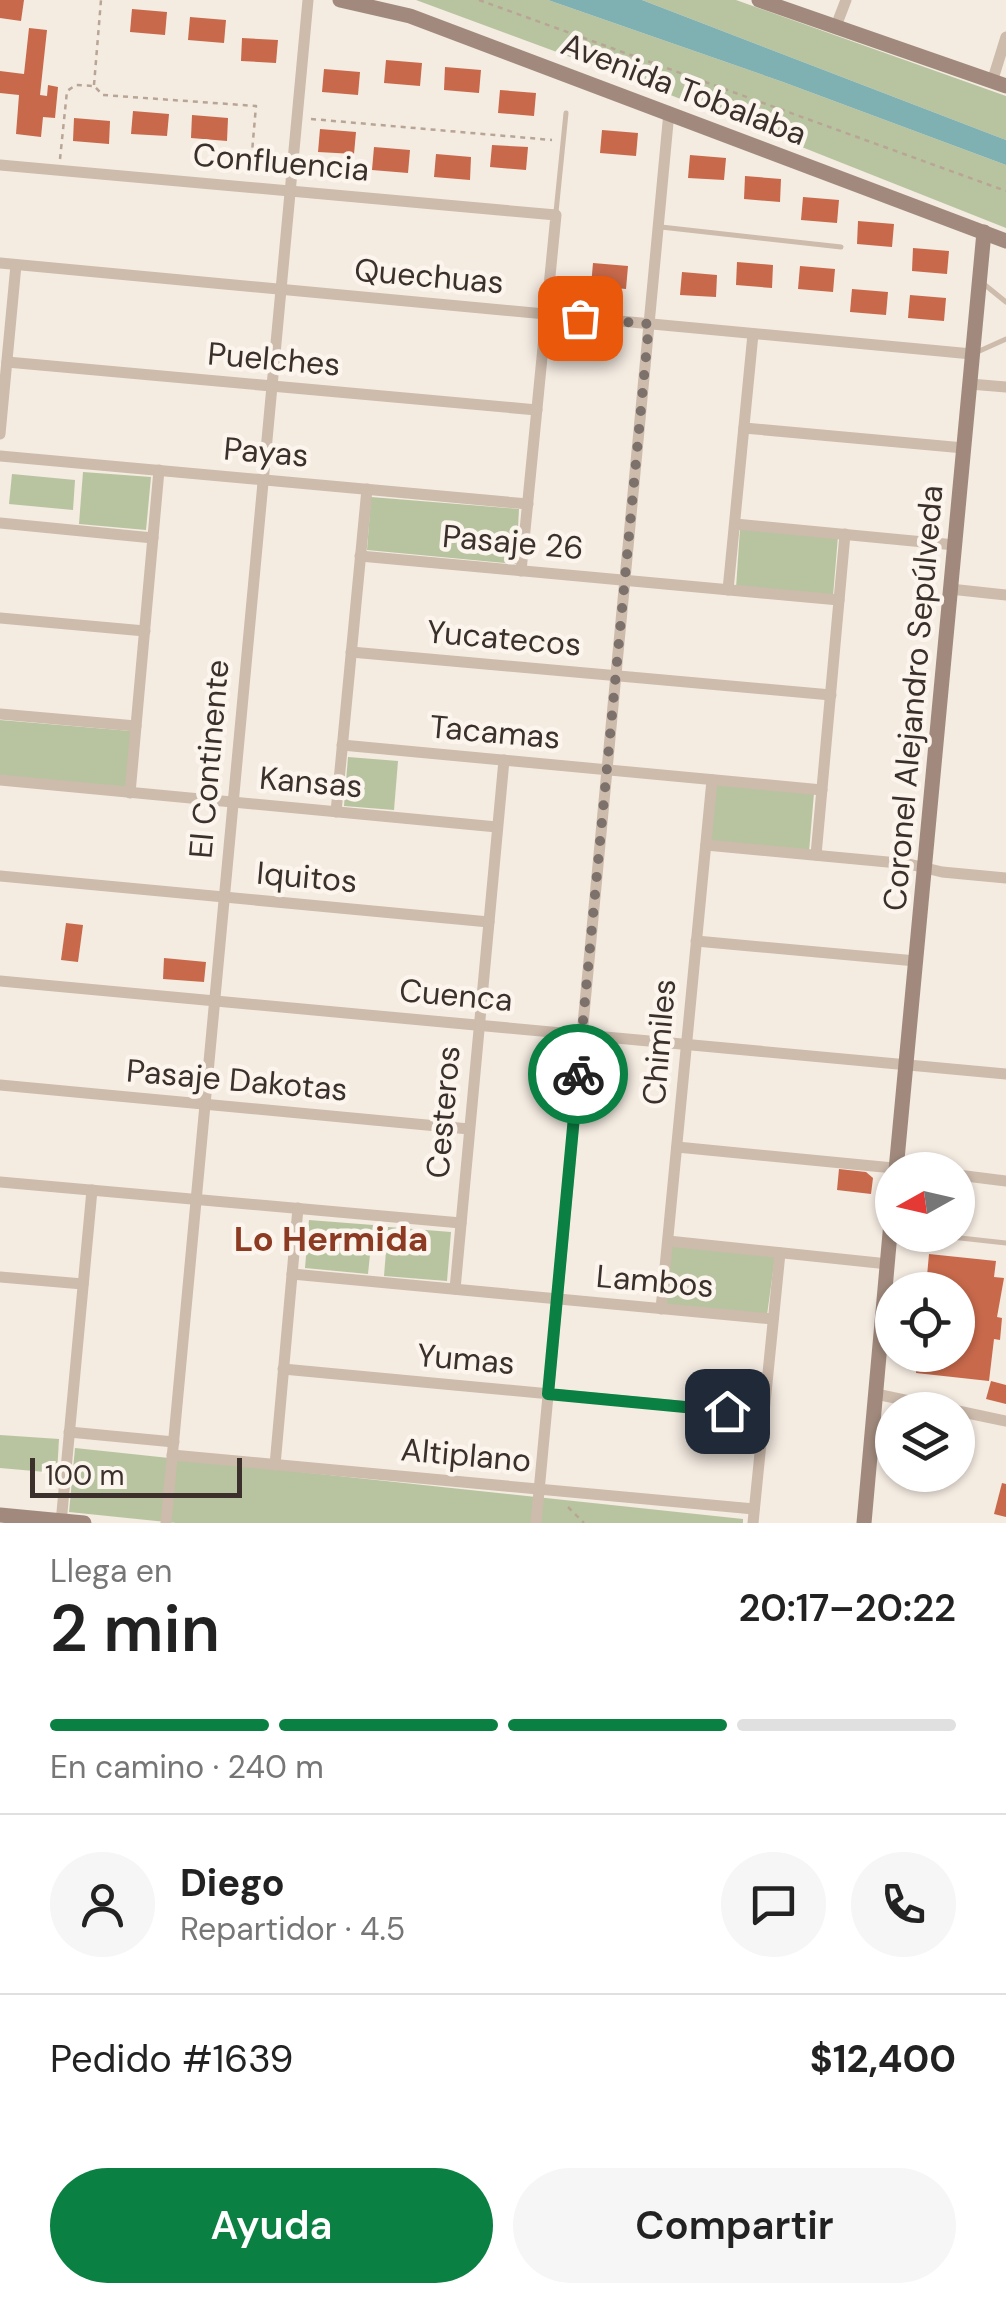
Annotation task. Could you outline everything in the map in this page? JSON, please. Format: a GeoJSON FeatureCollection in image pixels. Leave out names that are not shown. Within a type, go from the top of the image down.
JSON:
{"type":"FeatureCollection","features":[{"type":"Feature","properties":{"kind":"street","name":"El Continente"},"geometry":{"type":"LineString","coordinates":[[166,1523],[308,0]]}},
{"type":"Feature","properties":{"kind":"street","name":"Avenida Tobalaba"},"geometry":{"type":"LineString","coordinates":[[340,0],[410,16],[1006,241]]}},
{"type":"Feature","properties":{"kind":"street"},"geometry":{"type":"LineString","coordinates":[[759,0],[999,84],[1006,37]]}},
{"type":"Feature","properties":{"kind":"street"},"geometry":{"type":"LineString","coordinates":[[836,26],[846,0]]}},
{"type":"Feature","properties":{"kind":"street"},"geometry":{"type":"LineString","coordinates":[[536,1523],[668,112]]}},
{"type":"Feature","properties":{"kind":"street","name":"Confluencia"},"geometry":{"type":"LineString","coordinates":[[0,165],[556,215]]}},
{"type":"Feature","properties":{"kind":"street"},"geometry":{"type":"LineString","coordinates":[[521,571],[556,215]]}},
{"type":"Feature","properties":{"kind":"street","name":"Coronel Alejandro Sepúlveda"},"geometry":{"type":"LineString","coordinates":[[898,1152],[984,232]]}},
{"type":"Feature","properties":{"kind":"street","name":"Quechuas"},"geometry":{"type":"LineString","coordinates":[[0,263],[972,354]]}},
{"type":"Feature","properties":{"kind":"street"},"geometry":{"type":"LineString","coordinates":[[0,434],[16,265]]}},
{"type":"Feature","properties":{"kind":"street"},"geometry":{"type":"LineString","coordinates":[[728,590],[753,334]]}},
{"type":"Feature","properties":{"kind":"street","name":"Puelches"},"geometry":{"type":"LineString","coordinates":[[7,362],[537,410]]}},
{"type":"Feature","properties":{"kind":"street"},"geometry":{"type":"LineString","coordinates":[[970,384],[1006,387]]}},
{"type":"Feature","properties":{"kind":"street"},"geometry":{"type":"LineString","coordinates":[[744,428],[964,448]]}},
{"type":"Feature","properties":{"kind":"street","name":"Payas"},"geometry":{"type":"LineString","coordinates":[[0,456],[528,504]]}},
{"type":"Feature","properties":{"kind":"street"},"geometry":{"type":"LineString","coordinates":[[130,792],[160,470]]}},
{"type":"Feature","properties":{"kind":"street"},"geometry":{"type":"LineString","coordinates":[[336,812],[367,489]]}},
{"type":"Feature","properties":{"kind":"street"},"geometry":{"type":"LineString","coordinates":[[0,523],[154,538]]}},
{"type":"Feature","properties":{"kind":"street"},"geometry":{"type":"LineString","coordinates":[[735,524],[954,545]]}},
{"type":"Feature","properties":{"kind":"street"},"geometry":{"type":"LineString","coordinates":[[816,855],[845,534]]}},
{"type":"Feature","properties":{"kind":"street","name":"Pasaje 26"},"geometry":{"type":"LineString","coordinates":[[360,556],[839,600]]}},
{"type":"Feature","properties":{"kind":"street"},"geometry":{"type":"LineString","coordinates":[[950,589],[1006,595]]}},
{"type":"Feature","properties":{"kind":"street"},"geometry":{"type":"LineString","coordinates":[[0,618],[145,632]]}},
{"type":"Feature","properties":{"kind":"street","name":"Yucatecos"},"geometry":{"type":"LineString","coordinates":[[351,652],[831,695]]}},
{"type":"Feature","properties":{"kind":"street"},"geometry":{"type":"LineString","coordinates":[[0,714],[136,726]]}},
{"type":"Feature","properties":{"kind":"street","name":"Tacamas"},"geometry":{"type":"LineString","coordinates":[[342,745],[822,790]]}},
{"type":"Feature","properties":{"kind":"street","name":"Cesteros"},"geometry":{"type":"LineString","coordinates":[[455,1289],[504,760]]}},
{"type":"Feature","properties":{"kind":"street","name":"Kansas"},"geometry":{"type":"LineString","coordinates":[[0,780],[498,827]]}},
{"type":"Feature","properties":{"kind":"street","name":"Chimiles"},"geometry":{"type":"LineString","coordinates":[[661,1309],[712,780]]}},
{"type":"Feature","properties":{"kind":"street"},"geometry":{"type":"LineString","coordinates":[[706,845],[1006,878]]}},
{"type":"Feature","properties":{"kind":"street","name":"Iquitos"},"geometry":{"type":"LineString","coordinates":[[0,876],[489,922]]}},
{"type":"Feature","properties":{"kind":"street"},"geometry":{"type":"LineString","coordinates":[[696,941],[916,960]]}},
{"type":"Feature","properties":{"kind":"street","name":"Cuenca"},"geometry":{"type":"LineString","coordinates":[[0,981],[1006,1074]]}},
{"type":"Feature","properties":{"kind":"street","name":"Pasaje Dakotas"},"geometry":{"type":"LineString","coordinates":[[0,1085],[470,1128]]}},
{"type":"Feature","properties":{"kind":"street"},"geometry":{"type":"LineString","coordinates":[[677,1148],[875,1167]]}},
{"type":"Feature","properties":{"kind":"street"},"geometry":{"type":"LineString","coordinates":[[975,1177],[1006,1180]]}},
{"type":"Feature","properties":{"kind":"street"},"geometry":{"type":"LineString","coordinates":[[0,1182],[461,1223]]}},
{"type":"Feature","properties":{"kind":"street"},"geometry":{"type":"LineString","coordinates":[[61,1522],[92,1190]]}},
{"type":"Feature","properties":{"kind":"street"},"geometry":{"type":"LineString","coordinates":[[275,1465],[298,1208]]}},
{"type":"Feature","properties":{"kind":"street"},"geometry":{"type":"LineString","coordinates":[[668,1241],[888,1264]]}},
{"type":"Feature","properties":{"kind":"street"},"geometry":{"type":"LineString","coordinates":[[876,1392],[889,1252]]}},
{"type":"Feature","properties":{"kind":"street"},"geometry":{"type":"LineString","coordinates":[[754,1516],[780,1253]]}},
{"type":"Feature","properties":{"kind":"street","name":"Lambos"},"geometry":{"type":"LineString","coordinates":[[292,1274],[773,1319]]}},
{"type":"Feature","properties":{"kind":"street"},"geometry":{"type":"LineString","coordinates":[[0,1277],[83,1284]]}},
{"type":"Feature","properties":{"kind":"street","name":"Yumas"},"geometry":{"type":"LineString","coordinates":[[284,1369],[763,1414]]}},
{"type":"Feature","properties":{"kind":"street"},"geometry":{"type":"LineString","coordinates":[[864,1523],[875,1405]]}},
{"type":"Feature","properties":{"kind":"street"},"geometry":{"type":"LineString","coordinates":[[975,1414],[1006,1421]]}},
{"type":"Feature","properties":{"kind":"street","name":"Altiplano"},"geometry":{"type":"LineString","coordinates":[[70,1432],[275,1465],[540,1489],[754,1516]]}},
{"type":"Feature","properties":{"kind":"street"},"geometry":{"type":"LineString","coordinates":[[0,1516],[84,1523]]}},
{"type":"Feature","properties":{"kind":"lane"},"geometry":{"type":"LineString","coordinates":[[556,215],[566,114]]}},
{"type":"Feature","properties":{"kind":"lane"},"geometry":{"type":"LineString","coordinates":[[658,227],[841,247]]}},
{"type":"Feature","properties":{"kind":"lane"},"geometry":{"type":"LineString","coordinates":[[979,280],[1006,302]]}},
{"type":"Feature","properties":{"kind":"lane"},"geometry":{"type":"LineString","coordinates":[[972,354],[1006,339]]}},
{"type":"Feature","properties":{"kind":"lane"},"geometry":{"type":"LineString","coordinates":[[975,1240],[1006,1243]]}},
{"type":"Feature","properties":{"kind":"path"},"geometry":{"type":"LineString","coordinates":[[94,86],[101,0]]}},
{"type":"Feature","properties":{"kind":"path"},"geometry":{"type":"LineString","coordinates":[[478,0],[1006,191]]}},
{"type":"Feature","properties":{"kind":"path"},"geometry":{"type":"LineString","coordinates":[[58,170],[67,92],[76,85],[94,86],[103,95],[256,106],[249,187]]}},
{"type":"Feature","properties":{"kind":"path"},"geometry":{"type":"LineString","coordinates":[[296,118],[564,141]]}},
{"type":"Feature","properties":{"kind":"path"},"geometry":{"type":"LineString","coordinates":[[555,1491],[556,1497],[584,1523]]}},
{"type":"Feature","properties":{"kind":"green space"},"geometry":{"type":"Polygon","coordinates":[[[416,0],[548,0],[1006,165],[1006,228],[630,79],[416,0]]]}},
{"type":"Feature","properties":{"kind":"green space"},"geometry":{"type":"Polygon","coordinates":[[[642,0],[736,0],[1006,96],[1006,140],[642,0]]]}},
{"type":"Feature","properties":{"kind":"green space"},"geometry":{"type":"Polygon","coordinates":[[[83,472],[151,477],[146,530],[79,524],[83,472]]]}},
{"type":"Feature","properties":{"kind":"green space"},"geometry":{"type":"Polygon","coordinates":[[[12,474],[75,480],[73,510],[9,504],[12,474]]]}},
{"type":"Feature","properties":{"kind":"green space"},"geometry":{"type":"Polygon","coordinates":[[[371,497],[519,509],[516,564],[367,550],[371,497]]]}},
{"type":"Feature","properties":{"kind":"green space"},"geometry":{"type":"Polygon","coordinates":[[[740,529],[838,536],[833,596],[736,588],[740,529]]]}},
{"type":"Feature","properties":{"kind":"green space"},"geometry":{"type":"Polygon","coordinates":[[[0,720],[131,731],[126,787],[0,776],[0,720]]]}},
{"type":"Feature","properties":{"kind":"green space"},"geometry":{"type":"Polygon","coordinates":[[[348,757],[398,761],[394,810],[344,806],[348,757]]]}},
{"type":"Feature","properties":{"kind":"green space"},"geometry":{"type":"Polygon","coordinates":[[[715,783],[814,793],[809,852],[710,842],[715,783]]]}},
{"type":"Feature","properties":{"kind":"green space"},"geometry":{"type":"Polygon","coordinates":[[[309,1220],[373,1225],[368,1274],[305,1268],[309,1220]]]}},
{"type":"Feature","properties":{"kind":"green space"},"geometry":{"type":"Polygon","coordinates":[[[388,1227],[451,1232],[447,1281],[384,1276],[388,1227]]]}},
{"type":"Feature","properties":{"kind":"green space"},"geometry":{"type":"Polygon","coordinates":[[[671,1243],[775,1257],[767,1315],[666,1305],[671,1243]]]}},
{"type":"Feature","properties":{"kind":"green space"},"geometry":{"type":"Polygon","coordinates":[[[0,1435],[59,1439],[57,1473],[0,1468],[0,1435]]]}},
{"type":"Feature","properties":{"kind":"green space"},"geometry":{"type":"Polygon","coordinates":[[[75,1448],[743,1519],[743,1523],[176,1523],[69,1512],[75,1448]]]}},
{"type":"Feature","properties":{"kind":"water"},"geometry":{"type":"Polygon","coordinates":[[[548,0],[642,0],[1006,140],[1006,165],[783,82],[548,0]]]}},
{"type":"Feature","properties":{"kind":"building"},"geometry":{"type":"Polygon","coordinates":[[[0,0],[24,0],[21,21],[0,18],[0,0]]]}},
{"type":"Feature","properties":{"kind":"building"},"geometry":{"type":"Polygon","coordinates":[[[132,9],[167,12],[165,35],[130,32],[132,9]]]}},
{"type":"Feature","properties":{"kind":"building"},"geometry":{"type":"Polygon","coordinates":[[[190,17],[226,20],[224,43],[188,40],[190,17]]]}},
{"type":"Feature","properties":{"kind":"building"},"geometry":{"type":"Polygon","coordinates":[[[29,28],[47,30],[40,95],[47,96],[48,85],[58,87],[55,118],[43,117],[41,137],[16,134],[19,95],[0,93],[0,71],[24,74],[29,28]]]}},
{"type":"Feature","properties":{"kind":"building"},"geometry":{"type":"Polygon","coordinates":[[[242,38],[278,40],[276,63],[241,61],[242,38]]]}},
{"type":"Feature","properties":{"kind":"building"},"geometry":{"type":"Polygon","coordinates":[[[386,60],[422,63],[420,86],[384,83],[386,60]]]}},
{"type":"Feature","properties":{"kind":"building"},"geometry":{"type":"Polygon","coordinates":[[[445,67],[481,70],[479,93],[444,90],[445,67]]]}},
{"type":"Feature","properties":{"kind":"building"},"geometry":{"type":"Polygon","coordinates":[[[324,69],[360,72],[358,95],[322,92],[324,69]]]}},
{"type":"Feature","properties":{"kind":"building"},"geometry":{"type":"Polygon","coordinates":[[[500,90],[536,93],[534,116],[498,113],[500,90]]]}},
{"type":"Feature","properties":{"kind":"building"},"geometry":{"type":"Polygon","coordinates":[[[133,111],[169,114],[167,136],[131,134],[133,111]]]}},
{"type":"Feature","properties":{"kind":"building"},"geometry":{"type":"Polygon","coordinates":[[[192,115],[228,118],[227,141],[191,138],[192,115]]]}},
{"type":"Feature","properties":{"kind":"building"},"geometry":{"type":"Polygon","coordinates":[[[74,118],[110,121],[109,144],[73,141],[74,118]]]}},
{"type":"Feature","properties":{"kind":"building"},"geometry":{"type":"Polygon","coordinates":[[[320,129],[356,132],[354,154],[318,152],[320,129]]]}},
{"type":"Feature","properties":{"kind":"building"},"geometry":{"type":"Polygon","coordinates":[[[602,130],[638,133],[636,156],[600,153],[602,130]]]}},
{"type":"Feature","properties":{"kind":"building"},"geometry":{"type":"Polygon","coordinates":[[[492,145],[528,147],[526,170],[490,167],[492,145]]]}},
{"type":"Feature","properties":{"kind":"building"},"geometry":{"type":"Polygon","coordinates":[[[374,147],[410,150],[408,173],[372,170],[374,147]]]}},
{"type":"Feature","properties":{"kind":"building"},"geometry":{"type":"Polygon","coordinates":[[[436,154],[471,157],[470,180],[434,177],[436,154]]]}},
{"type":"Feature","properties":{"kind":"building"},"geometry":{"type":"Polygon","coordinates":[[[690,155],[726,158],[724,180],[688,178],[690,155]]]}},
{"type":"Feature","properties":{"kind":"building"},"geometry":{"type":"Polygon","coordinates":[[[745,176],[781,179],[780,202],[744,199],[745,176]]]}},
{"type":"Feature","properties":{"kind":"building"},"geometry":{"type":"Polygon","coordinates":[[[803,197],[839,200],[837,223],[801,220],[803,197]]]}},
{"type":"Feature","properties":{"kind":"building"},"geometry":{"type":"Polygon","coordinates":[[[858,221],[894,224],[892,247],[857,244],[858,221]]]}},
{"type":"Feature","properties":{"kind":"building"},"geometry":{"type":"Polygon","coordinates":[[[913,248],[949,251],[947,274],[912,271],[913,248]]]}},
{"type":"Feature","properties":{"kind":"building"},"geometry":{"type":"Polygon","coordinates":[[[737,262],[773,265],[772,288],[736,285],[737,262]]]}},
{"type":"Feature","properties":{"kind":"building"},"geometry":{"type":"Polygon","coordinates":[[[593,263],[628,266],[626,289],[591,286],[593,263]]]}},
{"type":"Feature","properties":{"kind":"building"},"geometry":{"type":"Polygon","coordinates":[[[800,266],[835,269],[833,292],[798,289],[800,266]]]}},
{"type":"Feature","properties":{"kind":"building"},"geometry":{"type":"Polygon","coordinates":[[[682,272],[717,275],[716,297],[680,295],[682,272]]]}},
{"type":"Feature","properties":{"kind":"building"},"geometry":{"type":"Polygon","coordinates":[[[852,289],[888,292],[886,315],[850,312],[852,289]]]}},
{"type":"Feature","properties":{"kind":"building"},"geometry":{"type":"Polygon","coordinates":[[[910,295],[946,298],[944,321],[908,318],[910,295]]]}},
{"type":"Feature","properties":{"kind":"building"},"geometry":{"type":"Polygon","coordinates":[[[66,923],[83,925],[78,962],[61,960],[66,923]]]}},
{"type":"Feature","properties":{"kind":"building"},"geometry":{"type":"Polygon","coordinates":[[[164,958],[206,962],[204,982],[163,979],[164,958]]]}},
{"type":"Feature","properties":{"kind":"building"},"geometry":{"type":"Polygon","coordinates":[[[839,1169],[866,1172],[873,1178],[871,1194],[837,1190],[839,1169]]]}},
{"type":"Feature","properties":{"kind":"building"},"geometry":{"type":"Polygon","coordinates":[[[929,1254],[996,1261],[994,1277],[1004,1278],[997,1317],[1002,1318],[1000,1340],[994,1339],[989,1381],[916,1373],[975,1372],[975,1272],[927,1272],[929,1254]]]}},
{"type":"Feature","properties":{"kind":"building"},"geometry":{"type":"Polygon","coordinates":[[[991,1381],[1006,1385],[1006,1404],[986,1399],[991,1381]]]}},
{"type":"Feature","properties":{"kind":"building"},"geometry":{"type":"Polygon","coordinates":[[[1002,1483],[1006,1484],[1006,1517],[994,1514],[1002,1483]]]}},
{"type":"Feature","properties":{"kind":"way so far"},"geometry":{"type":"LineString","coordinates":[[578,1074],[649,324],[580,318]]}},
{"type":"Feature","properties":{"kind":"district","name":"Lo Hermida"},"geometry":{"type":"Point","coordinates":[331,1239]}},
{"type":"Feature","properties":{"kind":"route"},"geometry":{"type":"LineString","coordinates":[[578,1074],[548,1394],[727,1411]]}}]}
